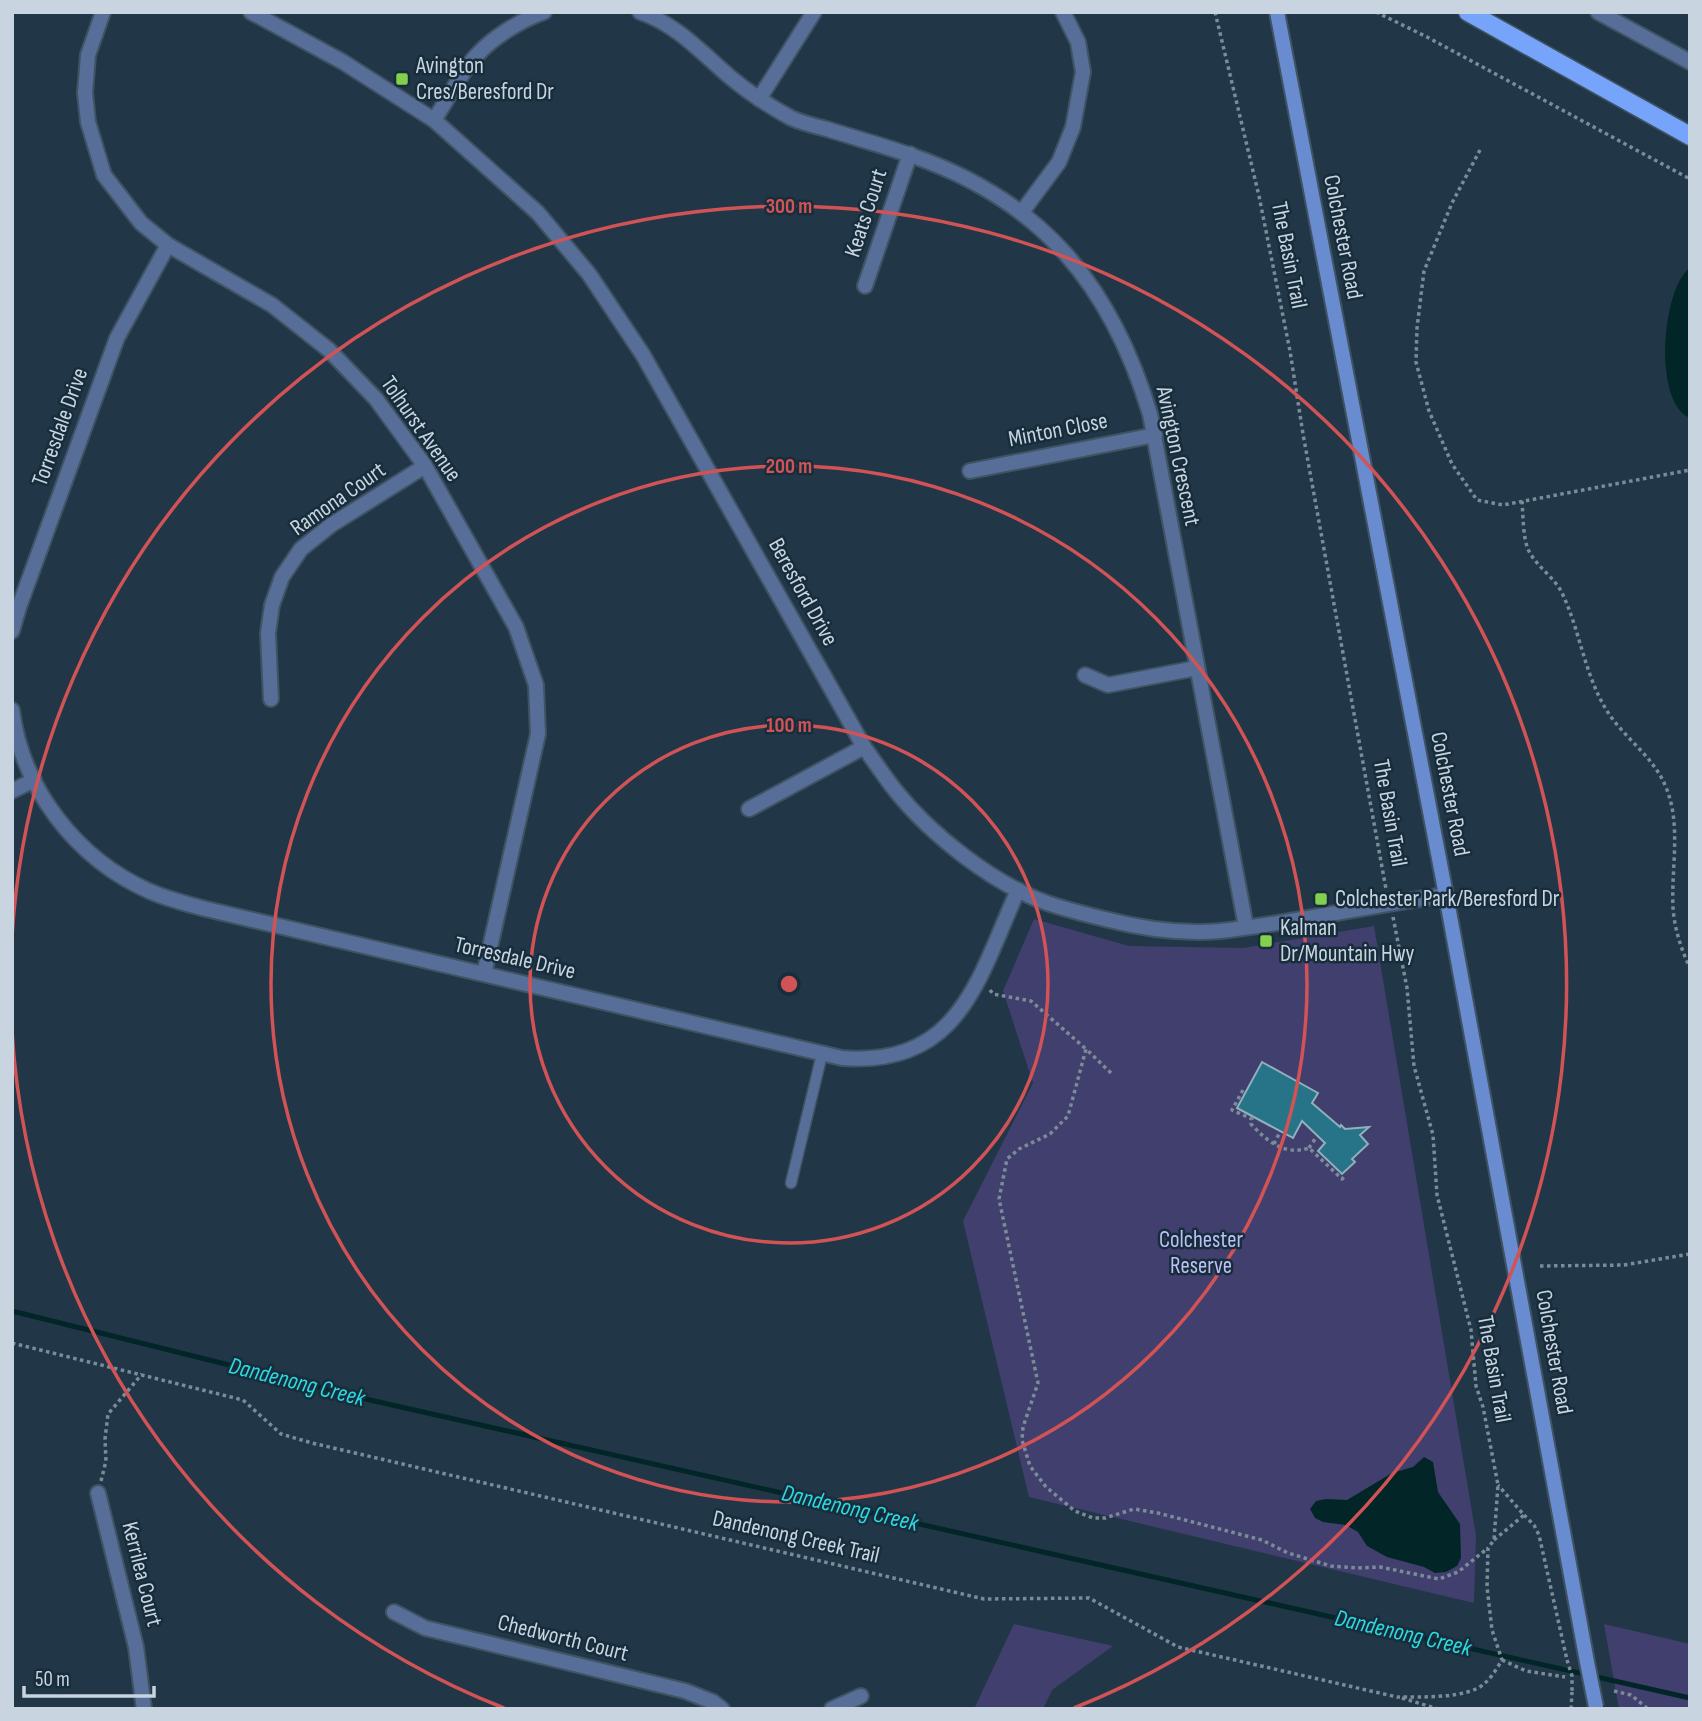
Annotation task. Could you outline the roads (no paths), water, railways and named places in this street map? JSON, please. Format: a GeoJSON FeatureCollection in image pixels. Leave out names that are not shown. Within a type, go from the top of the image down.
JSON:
{"type":"FeatureCollection","features":[{"type":"Feature","properties":{"kind":"main road","name":"Colchester Road"},"geometry":{"type":"LineString","coordinates":[[1277,12],[1446,895],[1596,1708]]}},
{"type":"Feature","properties":{"kind":"main road"},"geometry":{"type":"LineString","coordinates":[[1468,12],[1690,136]]}},
{"type":"Feature","properties":{"kind":"street","name":"Tolhurst Avenue"},"geometry":{"type":"LineString","coordinates":[[103,12],[88,55],[85,93],[88,122],[104,175],[141,223],[168,245],[272,305],[329,350],[376,398],[425,466],[516,627],[536,685],[538,734],[484,974]]}},
{"type":"Feature","properties":{"kind":"street","name":"Beresford Drive"},"geometry":{"type":"LineString","coordinates":[[251,12],[342,62],[434,120],[538,213],[589,274],[643,355],[864,747],[895,791],[938,834],[975,863],[1018,890],[1046,903],[1127,925],[1157,929],[1217,931],[1446,895]]}},
{"type":"Feature","properties":{"kind":"street"},"geometry":{"type":"LineString","coordinates":[[434,120],[477,55],[503,34],[544,12]]}},
{"type":"Feature","properties":{"kind":"street","name":"Avington Crescent"},"geometry":{"type":"LineString","coordinates":[[640,12],[677,31],[759,99],[794,119],[910,154],[948,168],[987,188],[1022,212],[1054,239],[1074,261],[1112,318],[1143,393],[1154,435],[1245,927]]}},
{"type":"Feature","properties":{"kind":"street"},"geometry":{"type":"LineString","coordinates":[[759,99],[814,12]]}},
{"type":"Feature","properties":{"kind":"street"},"geometry":{"type":"LineString","coordinates":[[1022,212],[1059,163],[1073,127],[1083,72],[1078,42],[1063,12]]}},
{"type":"Feature","properties":{"kind":"street"},"geometry":{"type":"LineString","coordinates":[[1598,12],[1690,62]]}},
{"type":"Feature","properties":{"kind":"street","name":"Keats Court"},"geometry":{"type":"LineString","coordinates":[[865,286],[910,154]]}},
{"type":"Feature","properties":{"kind":"street","name":"Torresdale Drive"},"geometry":{"type":"LineString","coordinates":[[12,631],[117,338],[168,245]]}},
{"type":"Feature","properties":{"kind":"street","name":"Minton Close"},"geometry":{"type":"LineString","coordinates":[[970,471],[1154,435]]}},
{"type":"Feature","properties":{"kind":"street","name":"Ramona Court"},"geometry":{"type":"LineString","coordinates":[[271,699],[268,633],[272,605],[282,577],[301,549],[331,525],[425,466]]}},
{"type":"Feature","properties":{"kind":"street"},"geometry":{"type":"LineString","coordinates":[[1085,675],[1108,685],[1197,668]]}},
{"type":"Feature","properties":{"kind":"street","name":"Torresdale Drive"},"geometry":{"type":"LineString","coordinates":[[12,710],[21,752],[51,810],[90,853],[117,874],[148,891],[206,909],[822,1054],[858,1060],[891,1058],[910,1051],[946,1028],[962,1009],[1018,890]]}},
{"type":"Feature","properties":{"kind":"street"},"geometry":{"type":"LineString","coordinates":[[749,809],[864,747]]}},
{"type":"Feature","properties":{"kind":"street"},"geometry":{"type":"LineString","coordinates":[[12,791],[34,780]]}},
{"type":"Feature","properties":{"kind":"street","name":"Kerrilea Court"},"geometry":{"type":"LineString","coordinates":[[98,1493],[136,1647],[144,1709]]}},
{"type":"Feature","properties":{"kind":"street","name":"Chedworth Court"},"geometry":{"type":"LineString","coordinates":[[394,1612],[425,1628],[685,1691],[713,1702],[722,1709]]}},
{"type":"Feature","properties":{"kind":"street"},"geometry":{"type":"LineString","coordinates":[[832,1709],[861,1696]]}},
{"type":"Feature","properties":{"kind":"lane"},"geometry":{"type":"LineString","coordinates":[[791,1183],[822,1054]]}},
{"type":"Feature","properties":{"kind":"waterway","name":"Dandenong Creek"},"geometry":{"type":"LineString","coordinates":[[12,1311],[370,1400],[1690,1698]]}},
{"type":"Feature","properties":{"kind":"place","name":"Avington Cres/Beresford Dr"},"geometry":{"type":"Point","coordinates":[402,79]}},
{"type":"Feature","properties":{"kind":"place","name":"Colchester Park/Beresford Dr"},"geometry":{"type":"Point","coordinates":[1321,899]}},
{"type":"Feature","properties":{"kind":"place","name":"Kalman Dr/Mountain Hwy"},"geometry":{"type":"Point","coordinates":[1266,941]}},
{"type":"Feature","properties":{"kind":"park label","name":"Colchester Reserve"},"geometry":{"type":"Point","coordinates":[1201,1253]}}]}
